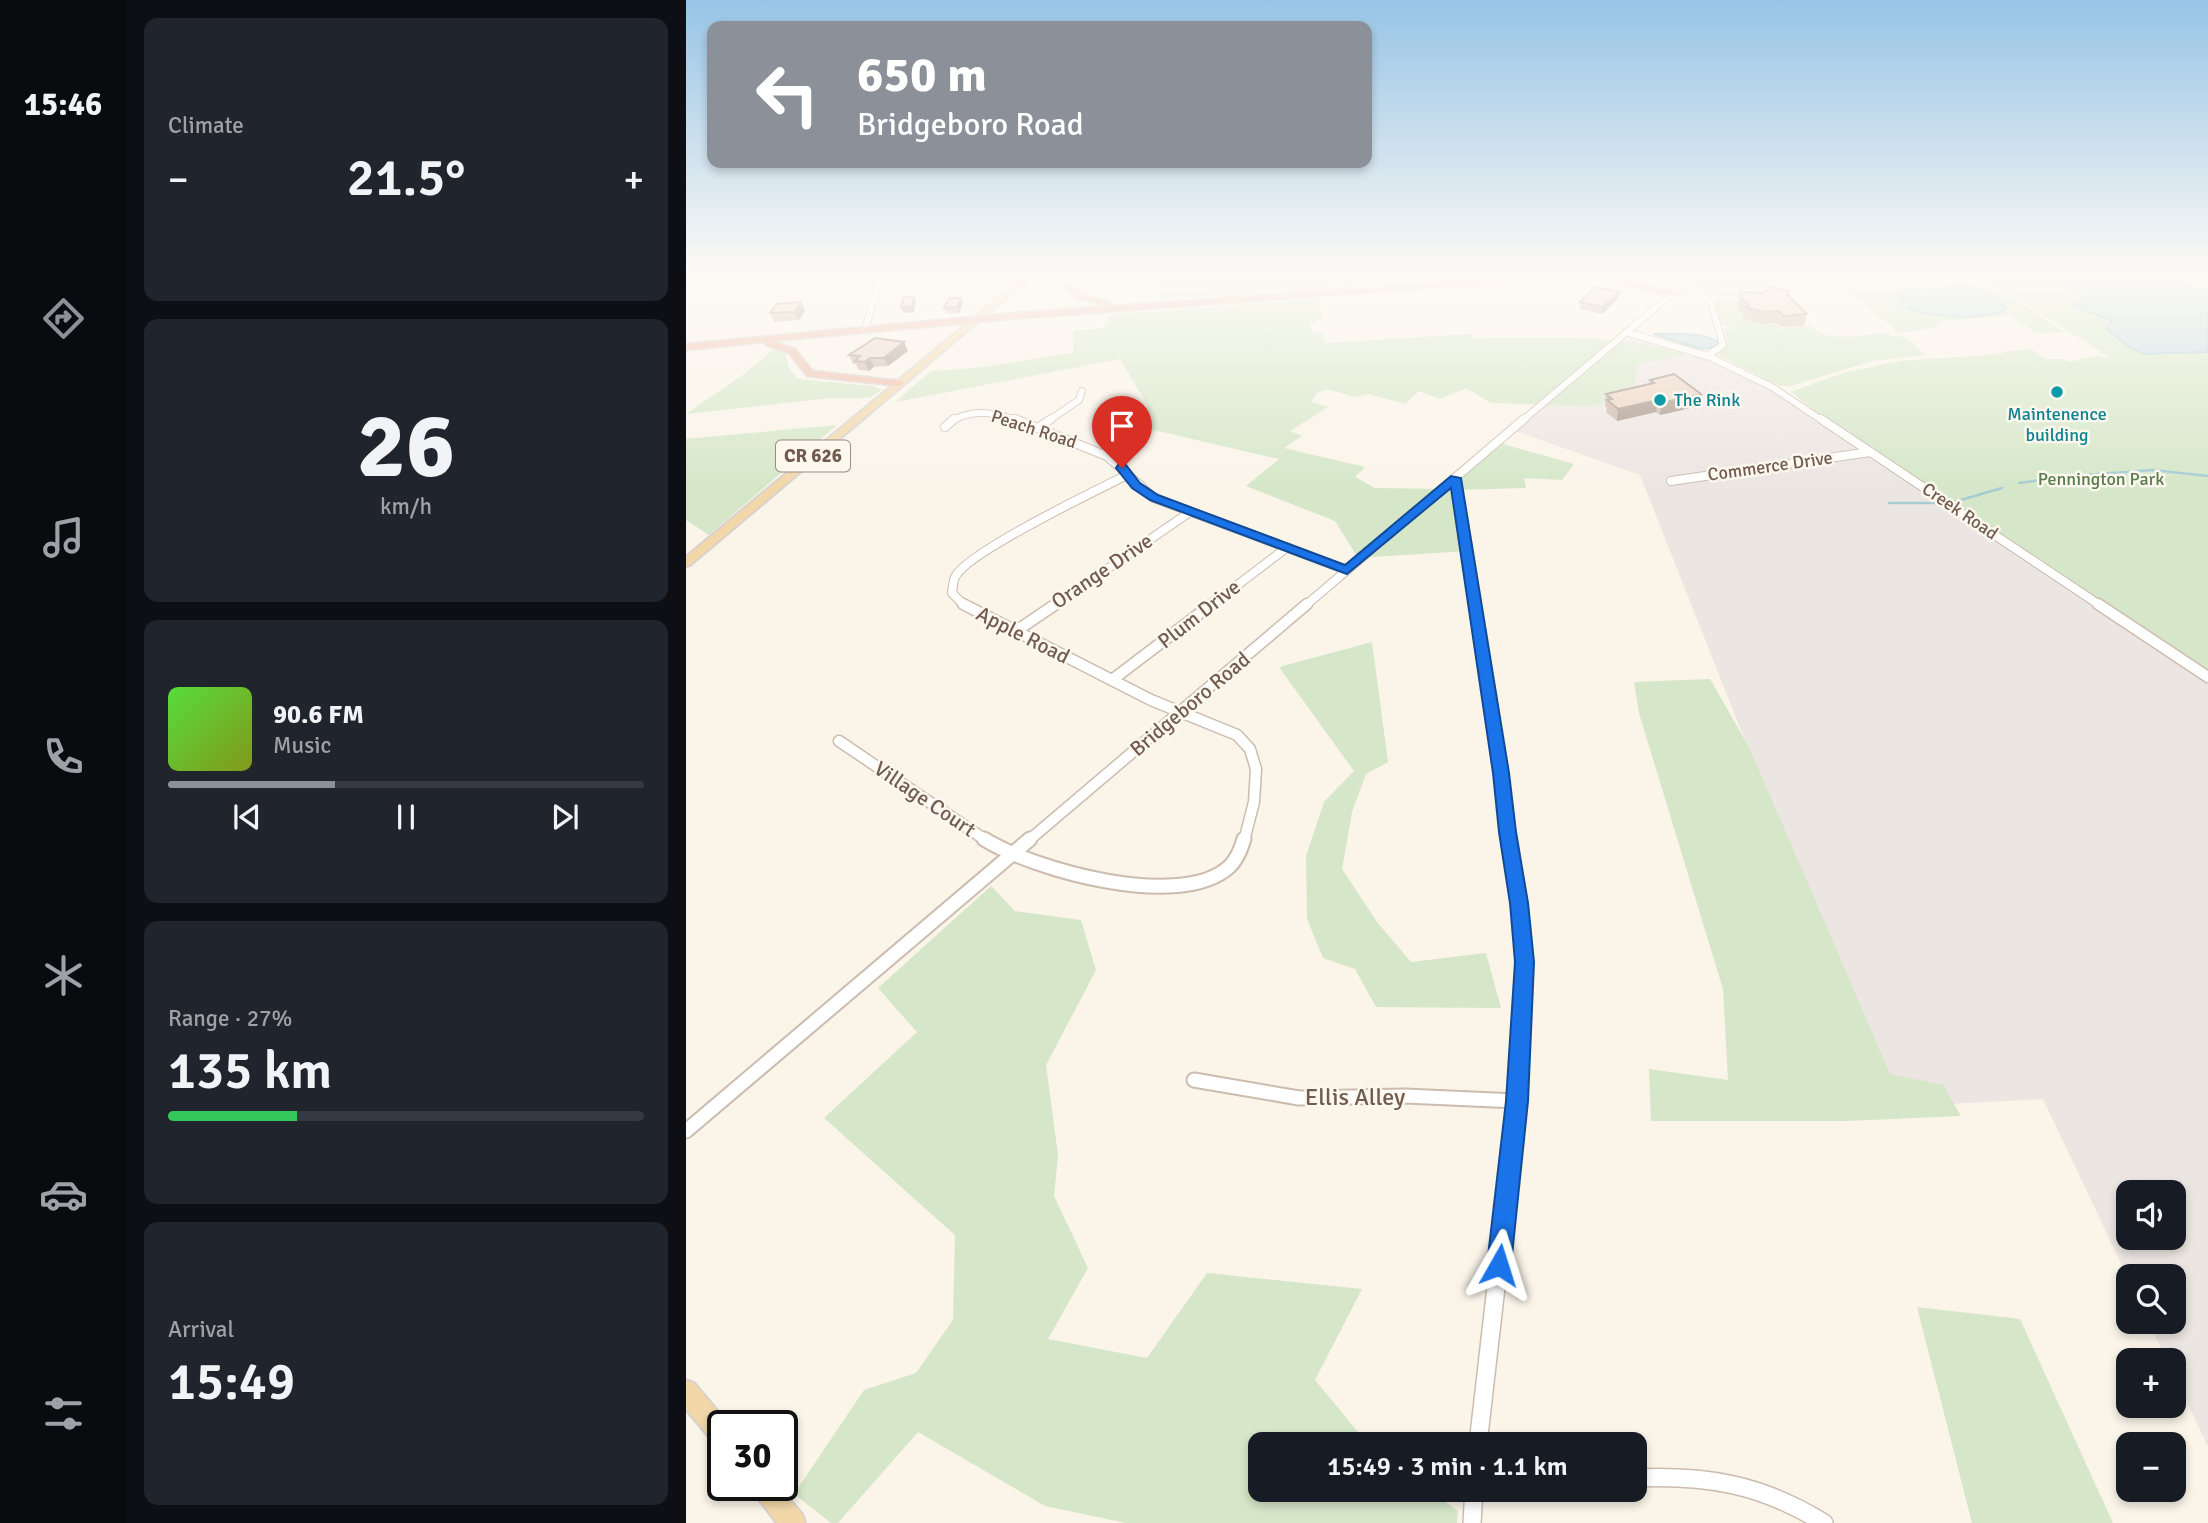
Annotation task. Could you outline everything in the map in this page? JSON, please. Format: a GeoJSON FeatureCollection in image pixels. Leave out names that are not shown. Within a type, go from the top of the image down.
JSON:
{"type":"FeatureCollection","features":[{"type":"Feature","properties":{"kind":"highway"},"geometry":{"type":"LineString","coordinates":[[782,347],[792,351],[805,371],[818,376],[899,383]]}},
{"type":"Feature","properties":{"kind":"main road","name":"CR 626"},"geometry":{"type":"LineString","coordinates":[[686,563],[942,347]]}},
{"type":"Feature","properties":{"kind":"main road"},"geometry":{"type":"LineString","coordinates":[[686,1391],[707,1417]]}},
{"type":"Feature","properties":{"kind":"main road"},"geometry":{"type":"LineString","coordinates":[[775,1501],[793,1523]]}},
{"type":"Feature","properties":{"kind":"street","name":"Bridgeboro Road"},"geometry":{"type":"LineString","coordinates":[[686,1131],[1608,347]]}},
{"type":"Feature","properties":{"kind":"street","name":"Creek Road"},"geometry":{"type":"LineString","coordinates":[[1676,347],[1706,356],[1763,381],[2208,677]]}},
{"type":"Feature","properties":{"kind":"street"},"geometry":{"type":"LineString","coordinates":[[1706,356],[1720,347]]}},
{"type":"Feature","properties":{"kind":"street"},"geometry":{"type":"LineString","coordinates":[[1038,428],[1079,400],[1082,391]]}},
{"type":"Feature","properties":{"kind":"street","name":"Peach Road"},"geometry":{"type":"LineString","coordinates":[[945,426],[964,415],[984,413],[1004,416],[1038,428],[1107,456],[1118,463],[1148,494],[1347,570]]}},
{"type":"Feature","properties":{"kind":"street","name":"Commerce Drive"},"geometry":{"type":"LineString","coordinates":[[1671,481],[1870,452]]}},
{"type":"Feature","properties":{"kind":"street","name":"Apple Road"},"geometry":{"type":"LineString","coordinates":[[1127,475],[1009,537],[966,564],[955,576],[952,593],[960,602],[1180,713]]}},
{"type":"Feature","properties":{"kind":"street"},"geometry":{"type":"LineString","coordinates":[[1455,478],[1519,903],[1525,985],[1517,1101],[1479,1432]]}},
{"type":"Feature","properties":{"kind":"street","name":"Orange Drive"},"geometry":{"type":"LineString","coordinates":[[1016,631],[1190,512]]}},
{"type":"Feature","properties":{"kind":"street","name":"Plum Drive"},"geometry":{"type":"LineString","coordinates":[[1112,680],[1286,548]]}},
{"type":"Feature","properties":{"kind":"street","name":"Village Court"},"geometry":{"type":"LineString","coordinates":[[839,741],[1012,855],[1063,873],[1129,884],[1189,882],[1216,876],[1226,870],[1239,853],[1248,824],[1255,784],[1254,756],[1238,735],[1180,713]]}},
{"type":"Feature","properties":{"kind":"street","name":"Ellis Alley"},"geometry":{"type":"LineString","coordinates":[[1194,1080],[1299,1098],[1405,1096],[1517,1101]]}},
{"type":"Feature","properties":{"kind":"street"},"geometry":{"type":"LineString","coordinates":[[1647,1477],[1677,1475],[1747,1485],[1778,1496],[1824,1523]]}},
{"type":"Feature","properties":{"kind":"street"},"geometry":{"type":"LineString","coordinates":[[1472,1523],[1473,1502]]}},
{"type":"Feature","properties":{"kind":"shaded area"},"geometry":{"type":"Polygon","coordinates":[[[1608,347],[1681,347],[1763,381],[2208,677],[2208,1447],[2186,1400],[2186,1348],[2161,1348],[2154,1334],[2186,1334],[2186,1264],[2121,1264],[2043,1099],[1890,1107],[1640,475],[1510,429],[1608,347]]]}},
{"type":"Feature","properties":{"kind":"green space"},"geometry":{"type":"Polygon","coordinates":[[[1073,347],[1655,347],[1686,355],[1638,364],[1632,396],[1590,406],[1491,403],[1466,388],[1440,399],[1419,391],[1405,404],[1368,394],[1355,397],[1327,389],[1317,393],[1311,402],[1328,407],[1290,431],[1302,436],[1284,448],[1365,467],[1355,477],[1375,488],[1442,489],[1496,442],[1574,464],[1562,480],[1524,478],[1526,488],[1456,490],[1466,551],[1358,558],[1335,521],[1246,486],[1279,459],[1132,425],[1148,406],[1120,359],[895,402],[931,371],[975,368],[1073,353],[1073,347]]]}},
{"type":"Feature","properties":{"kind":"green space"},"geometry":{"type":"Polygon","coordinates":[[[1724,347],[1917,347],[1925,355],[1873,361],[1790,386],[1780,386],[1718,355],[1724,347]]]}},
{"type":"Feature","properties":{"kind":"green space","name":"Pennington Park"},"geometry":{"type":"Polygon","coordinates":[[[2093,347],[2132,347],[2160,355],[2208,352],[2208,677],[1810,412],[1815,411],[1791,392],[1843,373],[1899,361],[2003,354],[2001,352],[2031,349],[2046,359],[2064,359],[2069,362],[2097,356],[2110,358],[2093,347]]]}},
{"type":"Feature","properties":{"kind":"green space"},"geometry":{"type":"Polygon","coordinates":[[[774,349],[786,354],[789,369],[798,379],[872,386],[882,390],[869,398],[831,398],[686,414],[744,374],[774,349]]]}},
{"type":"Feature","properties":{"kind":"green space"},"geometry":{"type":"Polygon","coordinates":[[[837,425],[709,535],[686,520],[686,439],[837,425]]]}},
{"type":"Feature","properties":{"kind":"green space"},"geometry":{"type":"Polygon","coordinates":[[[1372,642],[1388,762],[1366,774],[1352,812],[1342,869],[1377,922],[1411,962],[1486,953],[1501,1008],[1376,1007],[1355,969],[1323,958],[1307,919],[1306,856],[1324,802],[1354,771],[1279,667],[1372,642]]]}},
{"type":"Feature","properties":{"kind":"green space"},"geometry":{"type":"Polygon","coordinates":[[[1710,679],[1750,749],[1890,1074],[1943,1085],[1961,1116],[1846,1121],[1651,1121],[1649,1069],[1728,1080],[1723,989],[1639,713],[1634,682],[1710,679]]]}},
{"type":"Feature","properties":{"kind":"green space"},"geometry":{"type":"Polygon","coordinates":[[[991,886],[1015,911],[1081,920],[1096,970],[1046,1065],[1058,1155],[1054,1196],[1088,1268],[1048,1339],[1147,1358],[1207,1273],[1362,1289],[1315,1380],[1358,1432],[1248,1432],[1248,1502],[1445,1502],[1458,1511],[1457,1523],[1126,1523],[1045,1506],[918,1432],[838,1523],[831,1523],[798,1497],[798,1488],[864,1390],[916,1373],[953,1320],[955,1235],[824,1118],[917,1032],[878,988],[991,886]]]}},
{"type":"Feature","properties":{"kind":"green space"},"geometry":{"type":"Polygon","coordinates":[[[1917,1307],[2020,1319],[2113,1523],[1972,1523],[1917,1307]]]}},
{"type":"Feature","properties":{"kind":"water"},"geometry":{"type":"Polygon","coordinates":[[[2129,347],[2208,347],[2208,352],[2144,354],[2129,347]]]}},
{"type":"Feature","properties":{"kind":"building"},"geometry":{"type":"Polygon","coordinates":[[[861,347],[898,347],[884,358],[870,358],[865,362],[855,361],[860,356],[849,355],[861,347]]]}},
{"type":"Feature","properties":{"kind":"building"},"geometry":{"type":"Polygon","coordinates":[[[1674,374],[1701,394],[1618,409],[1607,400],[1612,399],[1606,394],[1654,383],[1650,380],[1674,374]]]}},
{"type":"Feature","properties":{"kind":"waterway"},"geometry":{"type":"LineString","coordinates":[[2085,475],[2153,470],[2208,476]]}},
{"type":"Feature","properties":{"kind":"waterway"},"geometry":{"type":"LineString","coordinates":[[2019,483],[2080,475]]}},
{"type":"Feature","properties":{"kind":"waterway"},"geometry":{"type":"LineString","coordinates":[[1954,502],[2002,488]]}},
{"type":"Feature","properties":{"kind":"waterway"},"geometry":{"type":"LineString","coordinates":[[1889,503],[1937,503]]}},
{"type":"Feature","properties":{"kind":"place","name":"Maintenence building"},"geometry":{"type":"Point","coordinates":[2057,392]}},
{"type":"Feature","properties":{"kind":"place","name":"The Rink"},"geometry":{"type":"Point","coordinates":[1660,400]}},
{"type":"Feature","properties":{"kind":"route"},"geometry":{"type":"LineString","coordinates":[[1122,468],[1136,486],[1154,498],[1347,570],[1455,478],[1501,773],[1507,832],[1519,903],[1524,962],[1524,1009],[1517,1101],[1499,1265]]}}]}
